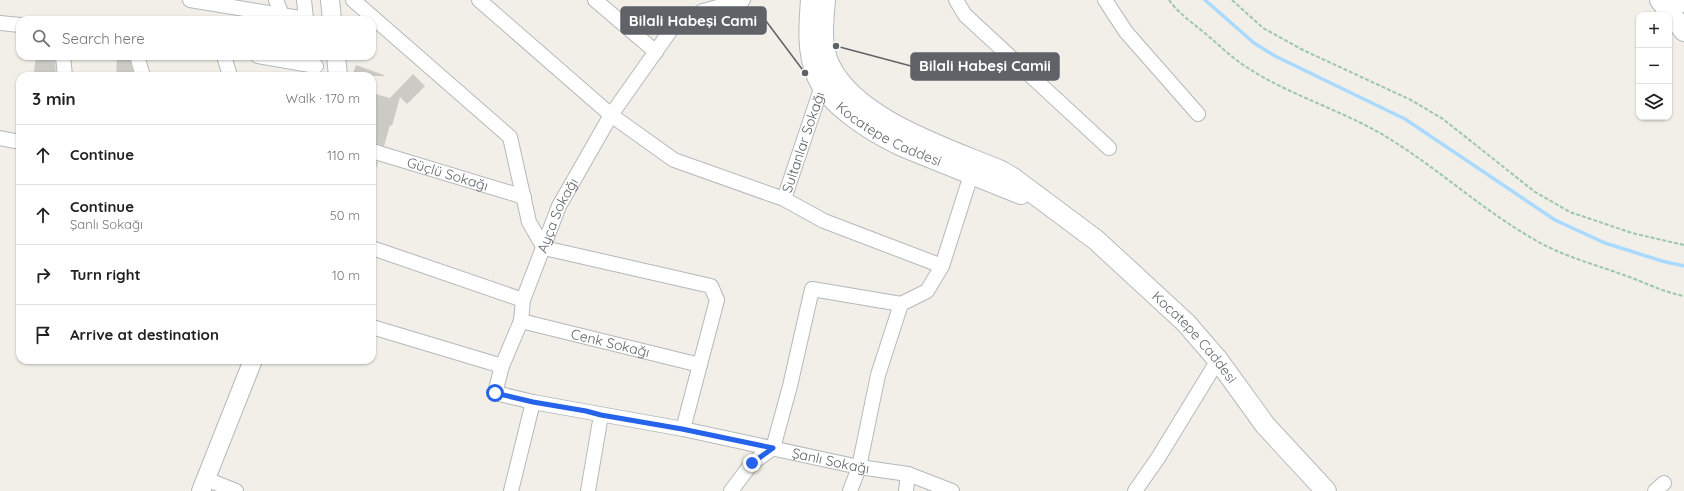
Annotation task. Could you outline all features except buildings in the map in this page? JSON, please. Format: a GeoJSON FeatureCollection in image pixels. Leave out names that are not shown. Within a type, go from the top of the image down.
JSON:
{"type":"FeatureCollection","features":[{"type":"Feature","properties":{"kind":"main road","name":"Kocatepe Caddesi"},"geometry":{"type":"LineString","coordinates":[[811,0],[809,28],[810,50],[817,77],[822,86],[841,106],[887,139],[974,168],[1013,178],[1096,240],[1122,262],[1186,323],[1218,360],[1265,425],[1326,491]]}},
{"type":"Feature","properties":{"kind":"main road","name":"Kocatepe Caddesi"},"geometry":{"type":"LineString","coordinates":[[825,0],[823,43],[830,66],[851,94],[876,114],[974,168]]}},
{"type":"Feature","properties":{"kind":"main road"},"geometry":{"type":"LineString","coordinates":[[1660,0],[1684,31]]}},
{"type":"Feature","properties":{"kind":"main road"},"geometry":{"type":"LineString","coordinates":[[822,86],[830,66]]}},
{"type":"Feature","properties":{"kind":"street"},"geometry":{"type":"LineString","coordinates":[[190,0],[220,3],[287,16]]}},
{"type":"Feature","properties":{"kind":"street"},"geometry":{"type":"LineString","coordinates":[[276,0],[282,15]]}},
{"type":"Feature","properties":{"kind":"street"},"geometry":{"type":"LineString","coordinates":[[304,0],[306,16]]}},
{"type":"Feature","properties":{"kind":"street"},"geometry":{"type":"LineString","coordinates":[[330,0],[332,16]]}},
{"type":"Feature","properties":{"kind":"street"},"geometry":{"type":"LineString","coordinates":[[353,0],[371,16]]}},
{"type":"Feature","properties":{"kind":"street"},"geometry":{"type":"LineString","coordinates":[[479,0],[611,115],[674,160],[784,199],[824,221],[942,266]]}},
{"type":"Feature","properties":{"kind":"street"},"geometry":{"type":"LineString","coordinates":[[595,0],[656,52]]}},
{"type":"Feature","properties":{"kind":"street","name":"Ayça Sokağı"},"geometry":{"type":"LineString","coordinates":[[533,402],[495,393],[502,366],[521,321],[523,300],[559,206],[611,115],[673,27],[703,11],[726,2],[743,0]]}},
{"type":"Feature","properties":{"kind":"street"},"geometry":{"type":"LineString","coordinates":[[956,0],[965,15],[1110,148]]}},
{"type":"Feature","properties":{"kind":"street"},"geometry":{"type":"LineString","coordinates":[[1105,0],[1126,32],[1198,114]]}},
{"type":"Feature","properties":{"kind":"street"},"geometry":{"type":"LineString","coordinates":[[376,20],[510,137],[530,222],[544,248],[711,286],[717,300],[682,429]]}},
{"type":"Feature","properties":{"kind":"street"},"geometry":{"type":"LineString","coordinates":[[0,23],[16,25]]}},
{"type":"Feature","properties":{"kind":"street"},"geometry":{"type":"LineString","coordinates":[[63,60],[65,72]]}},
{"type":"Feature","properties":{"kind":"street"},"geometry":{"type":"LineString","coordinates":[[138,60],[142,72]]}},
{"type":"Feature","properties":{"kind":"street"},"geometry":{"type":"LineString","coordinates":[[225,60],[229,72]]}},
{"type":"Feature","properties":{"kind":"street"},"geometry":{"type":"LineString","coordinates":[[281,60],[316,66]]}},
{"type":"Feature","properties":{"kind":"street"},"geometry":{"type":"LineString","coordinates":[[336,60],[338,72]]}},
{"type":"Feature","properties":{"kind":"street","name":"Sultanlar Sokağı"},"geometry":{"type":"LineString","coordinates":[[784,199],[822,86]]}},
{"type":"Feature","properties":{"kind":"street"},"geometry":{"type":"LineString","coordinates":[[0,138],[16,141]]}},
{"type":"Feature","properties":{"kind":"street","name":"Güçlü Sokağı"},"geometry":{"type":"LineString","coordinates":[[376,152],[524,197]]}},
{"type":"Feature","properties":{"kind":"street"},"geometry":{"type":"LineString","coordinates":[[731,491],[752,463],[773,448],[790,386],[812,289],[901,304],[927,291],[942,266],[974,168]]}},
{"type":"Feature","properties":{"kind":"street"},"geometry":{"type":"LineString","coordinates":[[376,249],[523,300]]}},
{"type":"Feature","properties":{"kind":"street"},"geometry":{"type":"LineString","coordinates":[[850,491],[859,467],[878,375],[901,304]]}},
{"type":"Feature","properties":{"kind":"street","name":"Cenk Sokağı"},"geometry":{"type":"LineString","coordinates":[[521,321],[700,365]]}},
{"type":"Feature","properties":{"kind":"street"},"geometry":{"type":"LineString","coordinates":[[376,328],[502,366]]}},
{"type":"Feature","properties":{"kind":"street"},"geometry":{"type":"LineString","coordinates":[[1135,491],[1158,458],[1218,360]]}},
{"type":"Feature","properties":{"kind":"street"},"geometry":{"type":"LineString","coordinates":[[236,491],[204,485],[251,364]]}},
{"type":"Feature","properties":{"kind":"street"},"geometry":{"type":"LineString","coordinates":[[511,491],[533,402]]}},
{"type":"Feature","properties":{"kind":"street","name":"Şanlı Sokağı"},"geometry":{"type":"LineString","coordinates":[[533,402],[682,429],[859,467],[908,474],[952,491]]}},
{"type":"Feature","properties":{"kind":"street"},"geometry":{"type":"LineString","coordinates":[[588,491],[601,415]]}},
{"type":"Feature","properties":{"kind":"street"},"geometry":{"type":"LineString","coordinates":[[906,491],[908,474]]}},
{"type":"Feature","properties":{"kind":"path"},"geometry":{"type":"LineString","coordinates":[[1169,0],[1183,15],[1238,62],[1286,89],[1351,118],[1385,136],[1438,171],[1516,229],[1538,242],[1561,253],[1684,296]]}},
{"type":"Feature","properties":{"kind":"path"},"geometry":{"type":"LineString","coordinates":[[1232,0],[1263,28],[1303,50],[1410,100],[1443,119],[1535,192],[1570,212],[1632,233],[1684,245]]}},
{"type":"Feature","properties":{"kind":"waterway"},"geometry":{"type":"LineString","coordinates":[[1205,0],[1254,43],[1275,56],[1405,119],[1555,220],[1605,243],[1662,261],[1684,266]]}},
{"type":"Feature","properties":{"kind":"place","name":"Bilali Habeşi Camii"},"geometry":{"type":"Point","coordinates":[836,46]}},
{"type":"Feature","properties":{"kind":"place","name":"Bilali Habeşi Cami"},"geometry":{"type":"Point","coordinates":[805,73]}},
{"type":"Feature","properties":{"kind":"route"},"geometry":{"type":"LineString","coordinates":[[495,393],[533,402],[682,429],[773,448],[752,463]]}}]}
